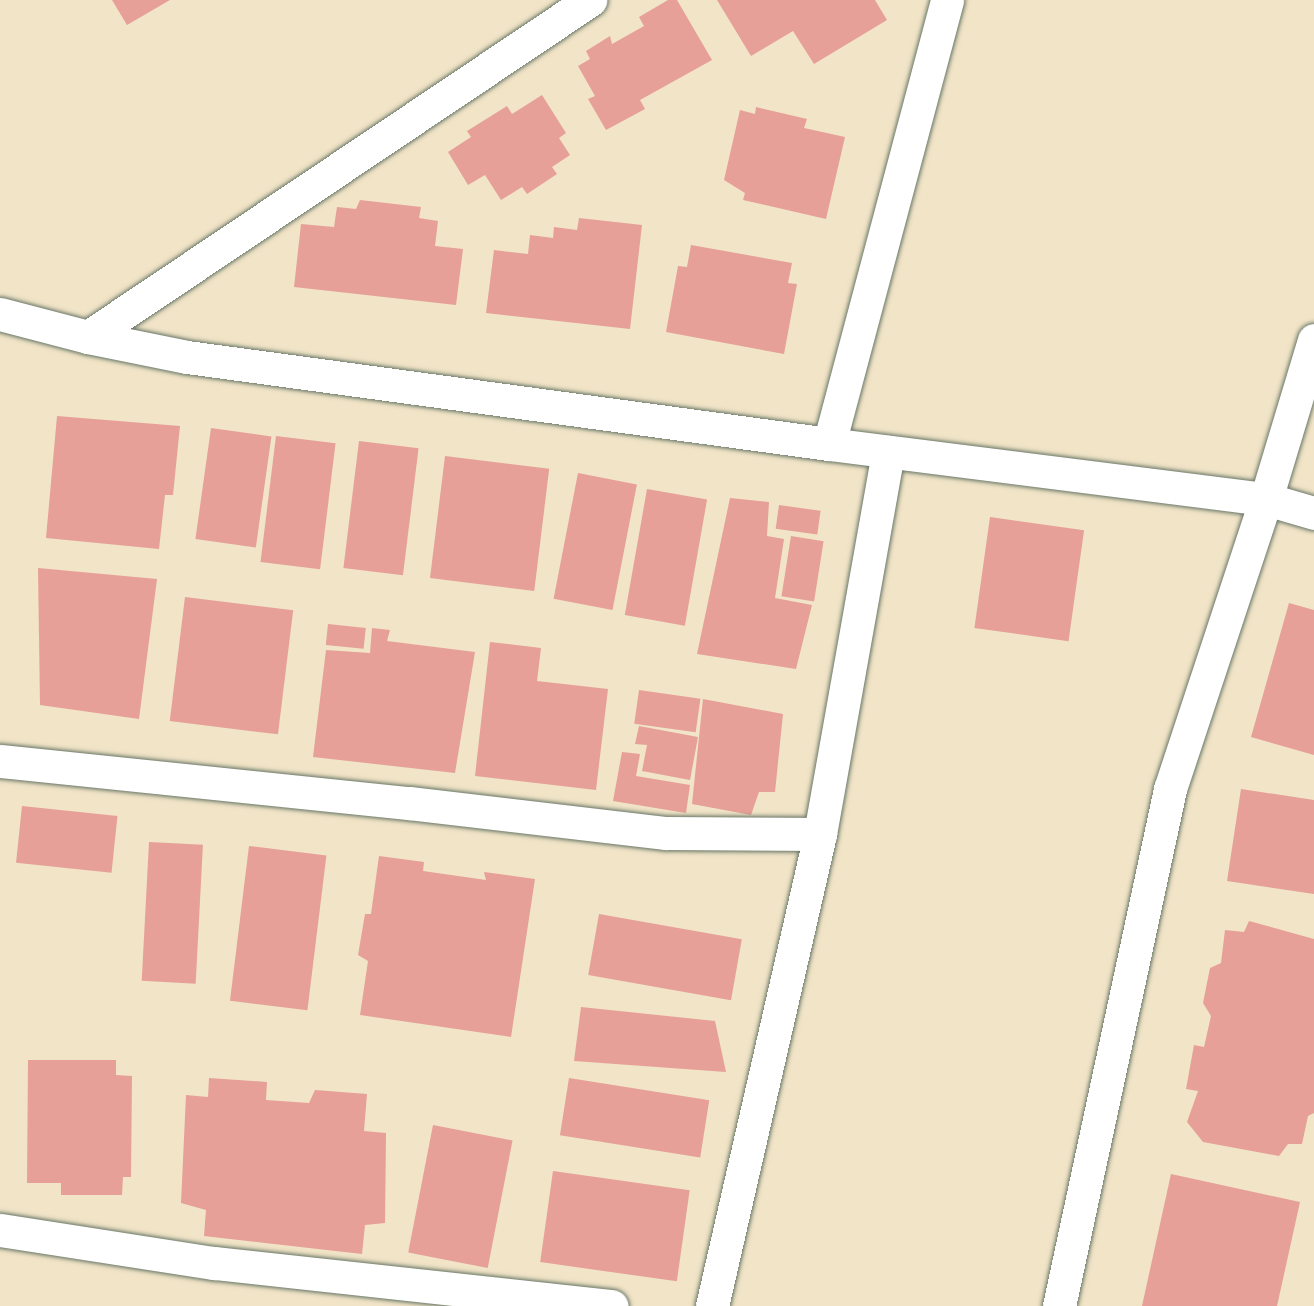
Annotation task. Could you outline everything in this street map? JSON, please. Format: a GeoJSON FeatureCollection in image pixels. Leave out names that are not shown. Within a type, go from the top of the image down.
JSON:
{"type":"FeatureCollection","features":[{"type":"Feature","properties":{"kind":"street"},"geometry":{"type":"LineString","coordinates":[[829,444],[947,0]]}},
{"type":"Feature","properties":{"kind":"street"},"geometry":{"type":"LineString","coordinates":[[88,337],[575,4]]}},
{"type":"Feature","properties":{"kind":"street"},"geometry":{"type":"LineString","coordinates":[[0,314],[88,337],[188,357],[888,452],[1266,499],[1314,513]]}},
{"type":"Feature","properties":{"kind":"street"},"geometry":{"type":"LineString","coordinates":[[1059,1306],[1170,789],[1266,499],[1314,340]]}},
{"type":"Feature","properties":{"kind":"street"},"geometry":{"type":"LineString","coordinates":[[712,1306],[820,834],[888,452]]}},
{"type":"Feature","properties":{"kind":"street"},"geometry":{"type":"LineString","coordinates":[[0,761],[409,803],[666,833],[820,834]]}},
{"type":"Feature","properties":{"kind":"street"},"geometry":{"type":"LineString","coordinates":[[0,1230],[214,1263],[612,1306]]}},
{"type":"Feature","properties":{"kind":"building"},"geometry":{"type":"Polygon","coordinates":[[[112,0],[170,0],[127,25],[112,0]]]}},
{"type":"Feature","properties":{"kind":"building"},"geometry":{"type":"Polygon","coordinates":[[[668,0],[677,0],[712,60],[640,100],[645,109],[606,130],[588,99],[595,96],[578,66],[590,59],[586,51],[610,36],[612,44],[644,26],[639,17],[668,0]]]}},
{"type":"Feature","properties":{"kind":"building"},"geometry":{"type":"Polygon","coordinates":[[[717,0],[875,0],[887,20],[814,64],[793,31],[751,56],[717,0]]]}},
{"type":"Feature","properties":{"kind":"building"},"geometry":{"type":"Polygon","coordinates":[[[542,95],[566,133],[559,138],[570,155],[552,167],[557,174],[527,194],[522,187],[501,200],[485,175],[468,185],[448,152],[471,137],[467,131],[507,106],[512,114],[542,95]]]}},
{"type":"Feature","properties":{"kind":"building"},"geometry":{"type":"Polygon","coordinates":[[[756,107],[807,119],[804,128],[845,137],[826,219],[743,200],[745,193],[724,180],[740,110],[755,114],[756,107]]]}},
{"type":"Feature","properties":{"kind":"building"},"geometry":{"type":"Polygon","coordinates":[[[360,200],[421,207],[419,218],[438,221],[435,246],[463,249],[456,305],[294,287],[301,224],[334,227],[337,207],[356,209],[360,200]]]}},
{"type":"Feature","properties":{"kind":"building"},"geometry":{"type":"Polygon","coordinates":[[[579,218],[642,225],[630,329],[486,313],[494,250],[528,254],[530,235],[553,238],[554,227],[577,230],[579,218]]]}},
{"type":"Feature","properties":{"kind":"building"},"geometry":{"type":"Polygon","coordinates":[[[691,245],[792,263],[788,283],[797,284],[784,354],[666,332],[678,266],[687,267],[691,245]]]}},
{"type":"Feature","properties":{"kind":"building"},"geometry":{"type":"Polygon","coordinates":[[[57,416],[180,426],[173,495],[165,495],[159,549],[46,538],[57,416]]]}},
{"type":"Feature","properties":{"kind":"building"},"geometry":{"type":"Polygon","coordinates":[[[211,428],[271,436],[256,547],[195,539],[211,428]]]}},
{"type":"Feature","properties":{"kind":"building"},"geometry":{"type":"Polygon","coordinates":[[[276,436],[336,443],[320,569],[261,562],[276,436]]]}},
{"type":"Feature","properties":{"kind":"building"},"geometry":{"type":"Polygon","coordinates":[[[359,441],[419,448],[403,575],[343,568],[359,441]]]}},
{"type":"Feature","properties":{"kind":"building"},"geometry":{"type":"Polygon","coordinates":[[[445,456],[549,469],[534,591],[430,578],[445,456]]]}},
{"type":"Feature","properties":{"kind":"building"},"geometry":{"type":"Polygon","coordinates":[[[578,473],[637,484],[612,610],[554,599],[578,473]]]}},
{"type":"Feature","properties":{"kind":"building"},"geometry":{"type":"Polygon","coordinates":[[[647,489],[707,500],[685,626],[625,615],[647,489]]]}},
{"type":"Feature","properties":{"kind":"building"},"geometry":{"type":"Polygon","coordinates":[[[730,498],[769,502],[767,536],[784,539],[775,598],[812,605],[796,669],[697,654],[730,498]]]}},
{"type":"Feature","properties":{"kind":"building"},"geometry":{"type":"Polygon","coordinates":[[[779,505],[821,511],[817,535],[776,529],[779,505]]]}},
{"type":"Feature","properties":{"kind":"building"},"geometry":{"type":"Polygon","coordinates":[[[990,517],[1084,530],[1068,641],[974,628],[990,517]]]}},
{"type":"Feature","properties":{"kind":"building"},"geometry":{"type":"Polygon","coordinates":[[[791,536],[824,541],[814,601],[781,596],[791,536]]]}},
{"type":"Feature","properties":{"kind":"building"},"geometry":{"type":"Polygon","coordinates":[[[38,568],[157,579],[139,719],[40,705],[38,568]]]}},
{"type":"Feature","properties":{"kind":"building"},"geometry":{"type":"Polygon","coordinates":[[[185,597],[293,610],[278,734],[170,721],[185,597]]]}},
{"type":"Feature","properties":{"kind":"building"},"geometry":{"type":"Polygon","coordinates":[[[1289,603],[1314,610],[1314,755],[1251,737],[1289,603]]]}},
{"type":"Feature","properties":{"kind":"building"},"geometry":{"type":"Polygon","coordinates":[[[328,624],[366,628],[364,649],[326,645],[328,624]]]}},
{"type":"Feature","properties":{"kind":"building"},"geometry":{"type":"Polygon","coordinates":[[[372,628],[390,630],[387,641],[475,652],[455,773],[313,757],[326,650],[370,653],[372,628]]]}},
{"type":"Feature","properties":{"kind":"building"},"geometry":{"type":"Polygon","coordinates":[[[490,642],[541,648],[537,681],[608,689],[596,790],[475,776],[490,642]]]}},
{"type":"Feature","properties":{"kind":"building"},"geometry":{"type":"Polygon","coordinates":[[[639,690],[700,699],[696,732],[634,724],[639,690]]]}},
{"type":"Feature","properties":{"kind":"building"},"geometry":{"type":"Polygon","coordinates":[[[703,699],[783,714],[775,792],[759,792],[751,815],[692,804],[703,699]]]}},
{"type":"Feature","properties":{"kind":"building"},"geometry":{"type":"Polygon","coordinates":[[[639,726],[698,737],[690,780],[642,771],[647,745],[635,744],[639,726]]]}},
{"type":"Feature","properties":{"kind":"building"},"geometry":{"type":"Polygon","coordinates":[[[622,752],[640,754],[636,776],[690,785],[686,813],[613,801],[622,752]]]}},
{"type":"Feature","properties":{"kind":"building"},"geometry":{"type":"Polygon","coordinates":[[[1241,789],[1314,800],[1314,894],[1227,881],[1241,789]]]}},
{"type":"Feature","properties":{"kind":"building"},"geometry":{"type":"Polygon","coordinates":[[[22,806],[117,816],[112,873],[16,863],[22,806]]]}},
{"type":"Feature","properties":{"kind":"building"},"geometry":{"type":"Polygon","coordinates":[[[149,842],[203,845],[196,984],[142,981],[149,842]]]}},
{"type":"Feature","properties":{"kind":"building"},"geometry":{"type":"Polygon","coordinates":[[[249,846],[326,856],[307,1010],[230,1001],[249,846]]]}},
{"type":"Feature","properties":{"kind":"building"},"geometry":{"type":"Polygon","coordinates":[[[379,856],[424,862],[423,871],[486,880],[484,872],[535,879],[511,1037],[360,1015],[368,961],[358,955],[365,914],[371,914],[379,856]]]}},
{"type":"Feature","properties":{"kind":"building"},"geometry":{"type":"Polygon","coordinates":[[[599,914],[742,939],[731,1000],[588,975],[599,914]]]}},
{"type":"Feature","properties":{"kind":"building"},"geometry":{"type":"Polygon","coordinates":[[[1249,921],[1314,939],[1314,1113],[1308,1116],[1302,1144],[1288,1144],[1279,1156],[1203,1142],[1187,1122],[1198,1091],[1186,1089],[1194,1045],[1204,1047],[1211,1016],[1203,1003],[1210,968],[1221,963],[1225,930],[1244,932],[1249,921]]]}},
{"type":"Feature","properties":{"kind":"building"},"geometry":{"type":"Polygon","coordinates":[[[581,1007],[715,1021],[726,1072],[574,1061],[581,1007]]]}},
{"type":"Feature","properties":{"kind":"building"},"geometry":{"type":"Polygon","coordinates":[[[28,1060],[116,1060],[116,1075],[132,1076],[131,1177],[123,1177],[122,1195],[61,1195],[61,1183],[27,1183],[28,1060]]]}},
{"type":"Feature","properties":{"kind":"building"},"geometry":{"type":"Polygon","coordinates":[[[209,1078],[267,1082],[266,1100],[309,1103],[315,1090],[367,1094],[364,1131],[386,1133],[385,1223],[365,1225],[362,1254],[204,1236],[206,1210],[181,1203],[186,1095],[208,1097],[209,1078]]]}},
{"type":"Feature","properties":{"kind":"building"},"geometry":{"type":"Polygon","coordinates":[[[569,1078],[709,1100],[700,1157],[560,1135],[569,1078]]]}},
{"type":"Feature","properties":{"kind":"building"},"geometry":{"type":"Polygon","coordinates":[[[433,1125],[513,1140],[488,1268],[408,1253],[433,1125]]]}},
{"type":"Feature","properties":{"kind":"building"},"geometry":{"type":"Polygon","coordinates":[[[553,1171],[690,1190],[677,1281],[540,1262],[553,1171]]]}},
{"type":"Feature","properties":{"kind":"building"},"geometry":{"type":"Polygon","coordinates":[[[1171,1174],[1300,1202],[1277,1306],[1142,1306],[1171,1174]]]}}]}
